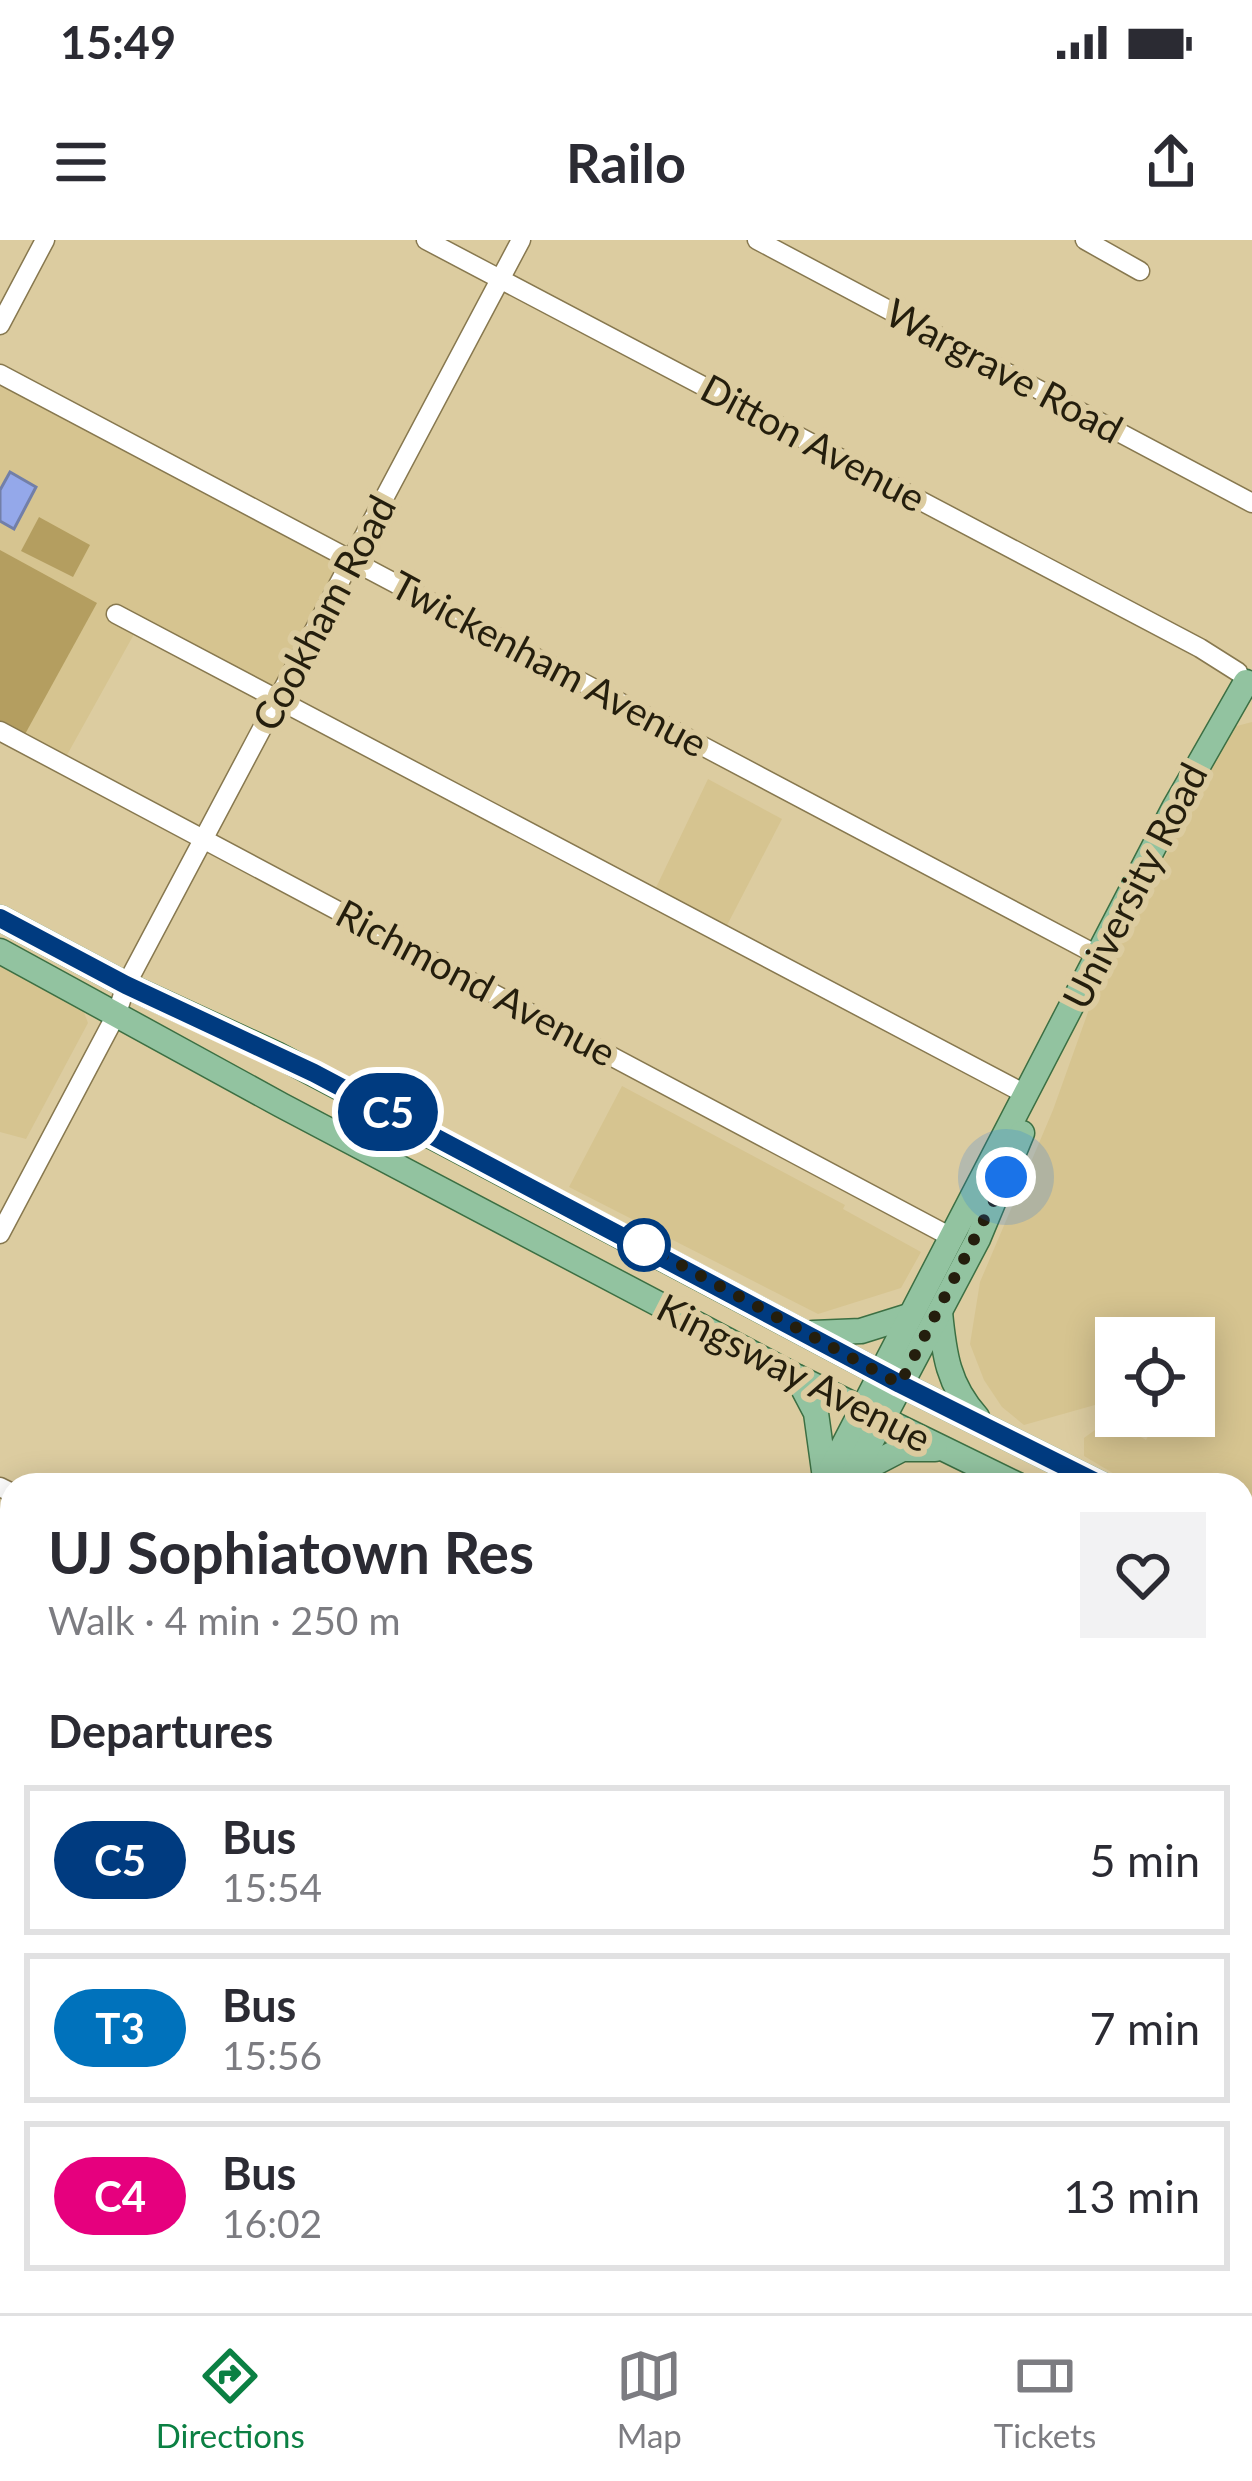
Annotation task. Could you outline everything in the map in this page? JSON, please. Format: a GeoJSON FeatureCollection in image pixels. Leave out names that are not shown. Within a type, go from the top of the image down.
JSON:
{"type":"FeatureCollection","features":[{"type":"Feature","properties":{"kind":"main road","name":"University Road"},"geometry":{"type":"LineString","coordinates":[[841,1473],[889,1378],[909,1316],[1247,673]]}},
{"type":"Feature","properties":{"kind":"main road","name":"Kingsway Avenue"},"geometry":{"type":"LineString","coordinates":[[0,918],[126,985],[276,1054],[1078,1473]]}},
{"type":"Feature","properties":{"kind":"main road","name":"Kingsway Avenue"},"geometry":{"type":"LineString","coordinates":[[0,951],[797,1377],[993,1473]]}},
{"type":"Feature","properties":{"kind":"main road","name":"University Road"},"geometry":{"type":"LineString","coordinates":[[889,1378],[940,1309],[1006,1177],[1053,1046]]}},
{"type":"Feature","properties":{"kind":"main road"},"geometry":{"type":"LineString","coordinates":[[940,1309],[949,1374],[962,1401],[984,1425]]}},
{"type":"Feature","properties":{"kind":"main road"},"geometry":{"type":"LineString","coordinates":[[810,1334],[861,1331],[909,1316]]}},
{"type":"Feature","properties":{"kind":"main road"},"geometry":{"type":"LineString","coordinates":[[797,1377],[816,1413],[835,1473]]}},
{"type":"Feature","properties":{"kind":"main road"},"geometry":{"type":"LineString","coordinates":[[853,1473],[912,1447],[949,1452]]}},
{"type":"Feature","properties":{"kind":"street"},"geometry":{"type":"LineString","coordinates":[[0,325],[45,240]]}},
{"type":"Feature","properties":{"kind":"street","name":"Ditton Avenue"},"geometry":{"type":"LineString","coordinates":[[426,240],[1247,673]]}},
{"type":"Feature","properties":{"kind":"street","name":"Cookham Road"},"geometry":{"type":"LineString","coordinates":[[0,1234],[117,1012],[126,985],[521,240]]}},
{"type":"Feature","properties":{"kind":"street","name":"Wargrave Road"},"geometry":{"type":"LineString","coordinates":[[757,240],[1252,502]]}},
{"type":"Feature","properties":{"kind":"street"},"geometry":{"type":"LineString","coordinates":[[1085,240],[1140,271]]}},
{"type":"Feature","properties":{"kind":"street","name":"Twickenham Avenue"},"geometry":{"type":"LineString","coordinates":[[0,374],[1097,955]]}},
{"type":"Feature","properties":{"kind":"street"},"geometry":{"type":"LineString","coordinates":[[116,614],[1028,1095]]}},
{"type":"Feature","properties":{"kind":"street","name":"Richmond Avenue"},"geometry":{"type":"LineString","coordinates":[[0,731],[951,1237]]}},
{"type":"Feature","properties":{"kind":"shaded area"},"geometry":{"type":"Polygon","coordinates":[[[0,374],[354,560],[277,701],[138,627],[62,764],[0,732],[0,374]]]}},
{"type":"Feature","properties":{"kind":"shaded area"},"geometry":{"type":"Polygon","coordinates":[[[39,517],[90,545],[73,577],[21,551],[39,517]]]}},
{"type":"Feature","properties":{"kind":"shaded area"},"geometry":{"type":"Polygon","coordinates":[[[0,550],[97,603],[24,736],[0,723],[0,550]]]}},
{"type":"Feature","properties":{"kind":"shaded area"},"geometry":{"type":"Polygon","coordinates":[[[1252,722],[1252,1473],[1113,1473],[1084,1456],[1084,1438],[1095,1430],[1095,1437],[1215,1437],[1215,1317],[1095,1317],[1095,1405],[1024,1425],[1002,1407],[984,1380],[970,1344],[980,1282],[1053,1110],[1097,987],[1233,727],[1252,722]]]}},
{"type":"Feature","properties":{"kind":"shaded area"},"geometry":{"type":"Polygon","coordinates":[[[708,779],[782,819],[722,935],[651,898],[708,779]]]}},
{"type":"Feature","properties":{"kind":"shaded area"},"geometry":{"type":"Polygon","coordinates":[[[0,964],[82,1007],[88,1023],[26,1139],[0,1132],[0,964]]]}},
{"type":"Feature","properties":{"kind":"shaded area"},"geometry":{"type":"Polygon","coordinates":[[[622,1086],[845,1205],[843,1209],[921,1252],[901,1288],[818,1314],[569,1187],[622,1086]]]}},
{"type":"Feature","properties":{"kind":"water"},"geometry":{"type":"Polygon","coordinates":[[[10,472],[36,487],[14,529],[0,521],[0,490],[10,472]]]}},
{"type":"Feature","properties":{"kind":"bus line","name":"C5"},"geometry":{"type":"LineString","coordinates":[[0,918],[126,985],[314,1073],[900,1384],[1078,1473]]}},
{"type":"Feature","properties":{"kind":"route"},"geometry":{"type":"LineString","coordinates":[[644,1245],[900,1384],[1006,1177]]}}]}
